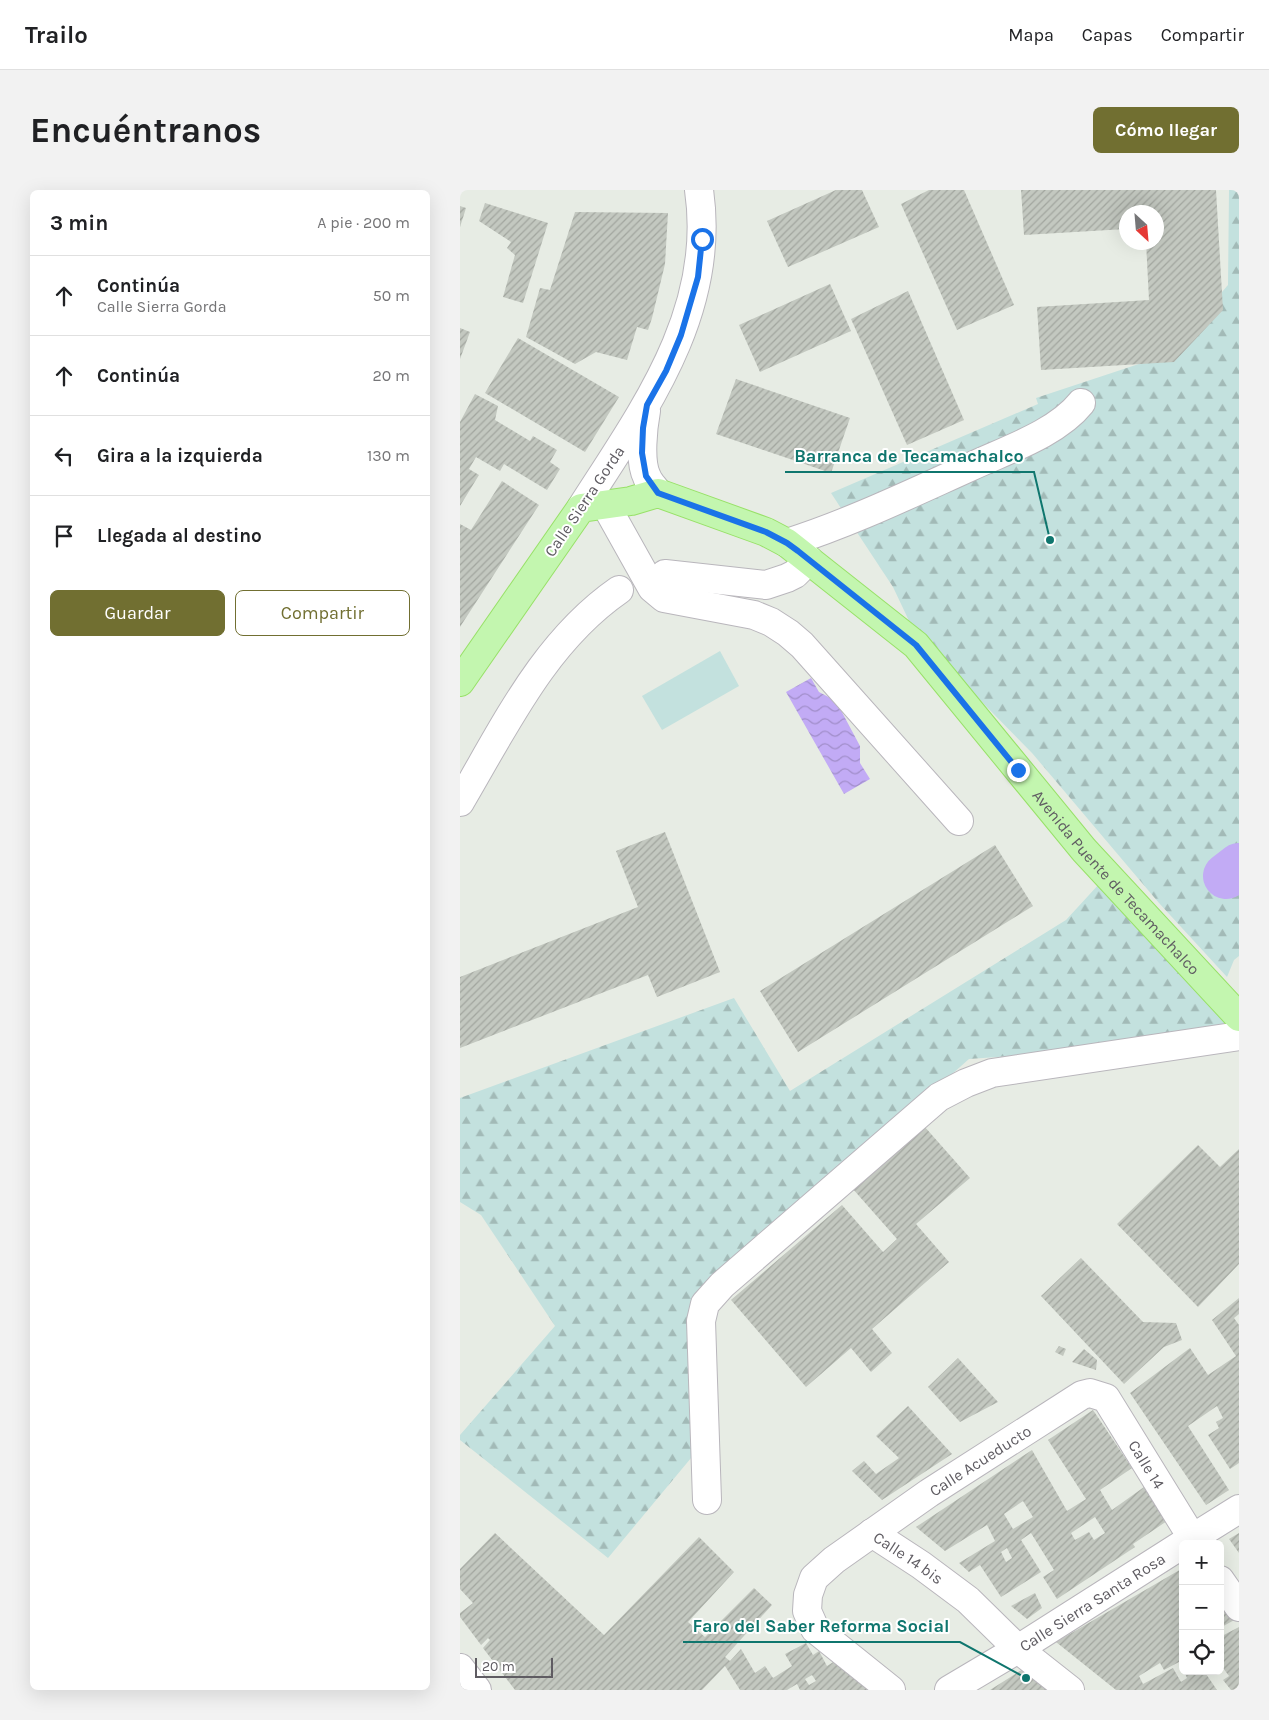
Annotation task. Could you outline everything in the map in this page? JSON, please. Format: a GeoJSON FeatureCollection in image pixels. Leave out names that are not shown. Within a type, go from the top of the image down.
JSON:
{"type":"FeatureCollection","features":[{"type":"Feature","properties":{"kind":"main road","name":"Avenida Puente de Tecamachalco"},"geometry":{"type":"LineString","coordinates":[[658,493],[766,532],[787,543],[916,645],[1084,850],[1239,1017]]}},
{"type":"Feature","properties":{"kind":"main road"},"geometry":{"type":"LineString","coordinates":[[593,506],[631,501],[658,493]]}},
{"type":"Feature","properties":{"kind":"main road","name":"Calle Sierra Gorda"},"geometry":{"type":"LineString","coordinates":[[460,682],[593,506]]}},
{"type":"Feature","properties":{"kind":"street","name":"Calle Sierra Gorda"},"geometry":{"type":"LineString","coordinates":[[593,506],[666,371],[681,335],[698,277],[702,239],[699,190]]}},
{"type":"Feature","properties":{"kind":"street"},"geometry":{"type":"LineString","coordinates":[[787,543],[823,532],[875,510],[1032,438],[1072,414],[1081,403]]}},
{"type":"Feature","properties":{"kind":"street"},"geometry":{"type":"LineString","coordinates":[[647,405],[643,428],[642,453],[646,476],[658,493]]}},
{"type":"Feature","properties":{"kind":"street"},"geometry":{"type":"LineString","coordinates":[[593,506],[652,588],[664,598],[754,615],[771,622],[802,644],[959,821]]}},
{"type":"Feature","properties":{"kind":"street"},"geometry":{"type":"LineString","coordinates":[[665,574],[766,585],[776,583],[795,574],[809,560]]}},
{"type":"Feature","properties":{"kind":"street"},"geometry":{"type":"LineString","coordinates":[[460,802],[518,702],[553,652],[576,626],[602,602],[619,590]]}},
{"type":"Feature","properties":{"kind":"street"},"geometry":{"type":"LineString","coordinates":[[707,1500],[701,1321],[705,1304],[736,1272],[939,1098],[966,1083],[992,1073],[1239,1036]]}},
{"type":"Feature","properties":{"kind":"street","name":"Calle Acueducto"},"geometry":{"type":"LineString","coordinates":[[872,1533],[929,1493],[1072,1400],[1090,1393]]}},
{"type":"Feature","properties":{"kind":"street","name":"Calle 14"},"geometry":{"type":"LineString","coordinates":[[1090,1393],[1106,1398],[1188,1540]]}},
{"type":"Feature","properties":{"kind":"street","name":"Calle Sierra Santa Rosa"},"geometry":{"type":"LineString","coordinates":[[1192,1540],[1239,1509]]}},
{"type":"Feature","properties":{"kind":"street","name":"Calle 14 bis"},"geometry":{"type":"LineString","coordinates":[[891,1690],[815,1629],[807,1611],[808,1595],[814,1578],[834,1560],[872,1533],[921,1565],[968,1600],[1018,1649],[1070,1690]]}},
{"type":"Feature","properties":{"kind":"street","name":"Calle Sierra Santa Rosa"},"geometry":{"type":"LineString","coordinates":[[949,1690],[1179,1548]]}},
{"type":"Feature","properties":{"kind":"street"},"geometry":{"type":"LineString","coordinates":[[1224,1585],[1239,1607]]}},
{"type":"Feature","properties":{"kind":"street"},"geometry":{"type":"LineString","coordinates":[[460,1668],[477,1690]]}},
{"type":"Feature","properties":{"kind":"green space"},"geometry":{"type":"Polygon","coordinates":[[[1229,190],[1239,190],[1239,956],[1234,960],[1227,977],[1159,903],[1032,753],[922,641],[911,625],[893,587],[831,493],[1038,404],[1036,398],[1169,354],[1228,285],[1229,190]]]}},
{"type":"Feature","properties":{"kind":"green space"},"geometry":{"type":"Polygon","coordinates":[[[720,651],[739,686],[662,730],[642,696],[720,651]]]}},
{"type":"Feature","properties":{"kind":"green space"},"geometry":{"type":"Polygon","coordinates":[[[1111,871],[1239,1040],[969,1059],[695,1302],[701,1446],[608,1558],[460,1440],[460,1435],[555,1326],[481,1215],[460,1202],[460,1098],[734,998],[790,1091],[1066,920],[1111,871]]]}},
{"type":"Feature","properties":{"kind":"water"},"geometry":{"type":"Polygon","coordinates":[[[811,678],[819,692],[836,701],[860,746],[860,763],[870,779],[844,794],[786,692],[811,678]]]}},
{"type":"Feature","properties":{"kind":"building"},"geometry":{"type":"Polygon","coordinates":[[[836,190],[862,190],[879,227],[788,267],[767,221],[836,190]]]}},
{"type":"Feature","properties":{"kind":"building"},"geometry":{"type":"Polygon","coordinates":[[[929,190],[964,190],[1014,305],[957,330],[901,204],[929,190]]]}},
{"type":"Feature","properties":{"kind":"building"},"geometry":{"type":"Polygon","coordinates":[[[1021,190],[1216,190],[1223,310],[1174,362],[1041,370],[1037,307],[1149,300],[1146,250],[1164,250],[1164,205],[1119,205],[1119,229],[1024,235],[1021,190]]]}},
{"type":"Feature","properties":{"kind":"building"},"geometry":{"type":"Polygon","coordinates":[[[485,203],[548,223],[523,303],[503,297],[515,255],[507,248],[511,242],[479,221],[485,203]]]}},
{"type":"Feature","properties":{"kind":"building"},"geometry":{"type":"Polygon","coordinates":[[[460,206],[466,208],[460,227],[460,206]]]}},
{"type":"Feature","properties":{"kind":"building"},"geometry":{"type":"Polygon","coordinates":[[[575,212],[668,213],[665,264],[652,318],[648,330],[637,327],[627,360],[596,352],[575,364],[526,337],[540,288],[550,290],[575,212]]]}},
{"type":"Feature","properties":{"kind":"building"},"geometry":{"type":"Polygon","coordinates":[[[830,284],[851,331],[760,372],[739,325],[830,284]]]}},
{"type":"Feature","properties":{"kind":"building"},"geometry":{"type":"Polygon","coordinates":[[[908,291],[964,420],[907,445],[851,319],[908,291]]]}},
{"type":"Feature","properties":{"kind":"building"},"geometry":{"type":"Polygon","coordinates":[[[460,328],[470,332],[460,359],[460,328]]]}},
{"type":"Feature","properties":{"kind":"building"},"geometry":{"type":"Polygon","coordinates":[[[518,338],[619,397],[585,452],[485,393],[518,338]]]}},
{"type":"Feature","properties":{"kind":"building"},"geometry":{"type":"Polygon","coordinates":[[[736,379],[850,418],[831,473],[716,434],[736,379]]]}},
{"type":"Feature","properties":{"kind":"building"},"geometry":{"type":"Polygon","coordinates":[[[475,394],[498,406],[495,420],[530,441],[533,436],[557,450],[550,462],[560,469],[547,490],[504,464],[500,471],[476,457],[469,469],[479,475],[460,506],[460,422],[475,394]]]}},
{"type":"Feature","properties":{"kind":"building"},"geometry":{"type":"Polygon","coordinates":[[[502,481],[539,505],[460,627],[460,524],[471,530],[502,481]]]}},
{"type":"Feature","properties":{"kind":"building"},"geometry":{"type":"Polygon","coordinates":[[[665,832],[720,972],[657,997],[648,975],[460,1048],[460,977],[638,907],[616,851],[665,832]]]}},
{"type":"Feature","properties":{"kind":"building"},"geometry":{"type":"Polygon","coordinates":[[[995,845],[1033,906],[798,1052],[760,991],[995,845]]]}},
{"type":"Feature","properties":{"kind":"building"},"geometry":{"type":"Polygon","coordinates":[[[924,1126],[970,1178],[916,1224],[949,1262],[872,1329],[892,1353],[871,1372],[851,1348],[806,1387],[731,1300],[842,1205],[883,1252],[897,1239],[852,1188],[924,1126]]]}},
{"type":"Feature","properties":{"kind":"building"},"geometry":{"type":"Polygon","coordinates":[[[1198,1145],[1220,1167],[1239,1149],[1239,1264],[1198,1307],[1117,1224],[1198,1145]]]}},
{"type":"Feature","properties":{"kind":"building"},"geometry":{"type":"Polygon","coordinates":[[[1081,1258],[1143,1322],[1176,1323],[1182,1340],[1164,1347],[1124,1384],[1041,1296],[1081,1258]]]}},
{"type":"Feature","properties":{"kind":"building"},"geometry":{"type":"Polygon","coordinates":[[[1239,1298],[1239,1314],[1234,1318],[1239,1325],[1239,1463],[1230,1469],[1208,1435],[1219,1428],[1216,1422],[1223,1418],[1217,1406],[1188,1426],[1229,1490],[1206,1505],[1130,1393],[1190,1348],[1208,1375],[1236,1356],[1212,1320],[1239,1298]]]}},
{"type":"Feature","properties":{"kind":"building"},"geometry":{"type":"Polygon","coordinates":[[[1059,1346],[1066,1349],[1063,1356],[1055,1352],[1059,1346]]]}},
{"type":"Feature","properties":{"kind":"building"},"geometry":{"type":"Polygon","coordinates":[[[1084,1349],[1097,1360],[1096,1370],[1072,1362],[1084,1349]]]}},
{"type":"Feature","properties":{"kind":"building"},"geometry":{"type":"Polygon","coordinates":[[[958,1358],[998,1402],[960,1422],[928,1387],[958,1358]]]}},
{"type":"Feature","properties":{"kind":"building"},"geometry":{"type":"Polygon","coordinates":[[[908,1406],[952,1454],[882,1500],[852,1471],[864,1461],[876,1474],[899,1458],[876,1436],[908,1406]]]}},
{"type":"Feature","properties":{"kind":"building"},"geometry":{"type":"Polygon","coordinates":[[[1093,1410],[1132,1468],[1100,1490],[1112,1510],[1144,1487],[1167,1521],[1133,1544],[1135,1547],[1057,1599],[1043,1577],[1054,1570],[1031,1533],[1021,1540],[1041,1572],[1001,1597],[980,1565],[969,1572],[959,1563],[995,1541],[987,1525],[945,1551],[916,1527],[1032,1450],[1067,1511],[1086,1499],[1048,1440],[1093,1410]],[[1023,1501],[1004,1514],[1013,1529],[1033,1517],[1023,1501]],[[1095,1517],[1071,1533],[1075,1540],[1089,1532],[1094,1540],[1105,1533],[1095,1517]],[[1007,1548],[1001,1552],[1006,1562],[1012,1558],[1007,1548]]]}},
{"type":"Feature","properties":{"kind":"building"},"geometry":{"type":"Polygon","coordinates":[[[495,1533],[604,1635],[699,1537],[734,1572],[688,1622],[705,1637],[754,1588],[772,1605],[725,1657],[730,1661],[741,1649],[755,1673],[765,1666],[773,1678],[792,1666],[785,1654],[806,1643],[813,1655],[819,1651],[827,1666],[838,1659],[876,1690],[800,1690],[797,1684],[787,1690],[740,1690],[725,1666],[702,1690],[515,1690],[483,1648],[490,1640],[488,1638],[481,1645],[460,1617],[460,1613],[473,1603],[460,1589],[460,1569],[495,1533]],[[812,1675],[805,1679],[809,1685],[816,1681],[812,1675]]]}},
{"type":"Feature","properties":{"kind":"building"},"geometry":{"type":"Polygon","coordinates":[[[1239,1533],[1239,1553],[1229,1539],[1239,1533]]]}},
{"type":"Feature","properties":{"kind":"building"},"geometry":{"type":"Polygon","coordinates":[[[1179,1570],[1179,1662],[1164,1670],[1160,1663],[1139,1676],[1143,1684],[1173,1668],[1181,1682],[1187,1678],[1186,1675],[1207,1675],[1217,1690],[1116,1690],[1056,1642],[1179,1570]]]}},
{"type":"Feature","properties":{"kind":"building"},"geometry":{"type":"Polygon","coordinates":[[[1035,1593],[1042,1608],[1027,1619],[1011,1606],[1035,1593]]]}},
{"type":"Feature","properties":{"kind":"building"},"geometry":{"type":"Polygon","coordinates":[[[1224,1602],[1236,1619],[1224,1626],[1224,1602]]]}},
{"type":"Feature","properties":{"kind":"building"},"geometry":{"type":"Polygon","coordinates":[[[1239,1627],[1239,1690],[1231,1690],[1223,1680],[1229,1676],[1224,1669],[1224,1635],[1239,1627]]]}},
{"type":"Feature","properties":{"kind":"building"},"geometry":{"type":"Polygon","coordinates":[[[1028,1666],[1057,1690],[990,1690],[1028,1666]]]}},
{"type":"Feature","properties":{"kind":"waterway"},"geometry":{"type":"LineString","coordinates":[[1226,876],[1239,866]]}},
{"type":"Feature","properties":{"kind":"place","name":"Barranca de Tecamachalco"},"geometry":{"type":"Point","coordinates":[1050,540]}},
{"type":"Feature","properties":{"kind":"place","name":"Faro del Saber Reforma Social"},"geometry":{"type":"Point","coordinates":[1026,1678]}},
{"type":"Feature","properties":{"kind":"route"},"geometry":{"type":"LineString","coordinates":[[702,239],[698,277],[681,335],[666,371],[647,405],[643,428],[642,453],[646,476],[658,493],[684,504],[766,532],[798,551],[916,645],[1018,770]]}}]}
